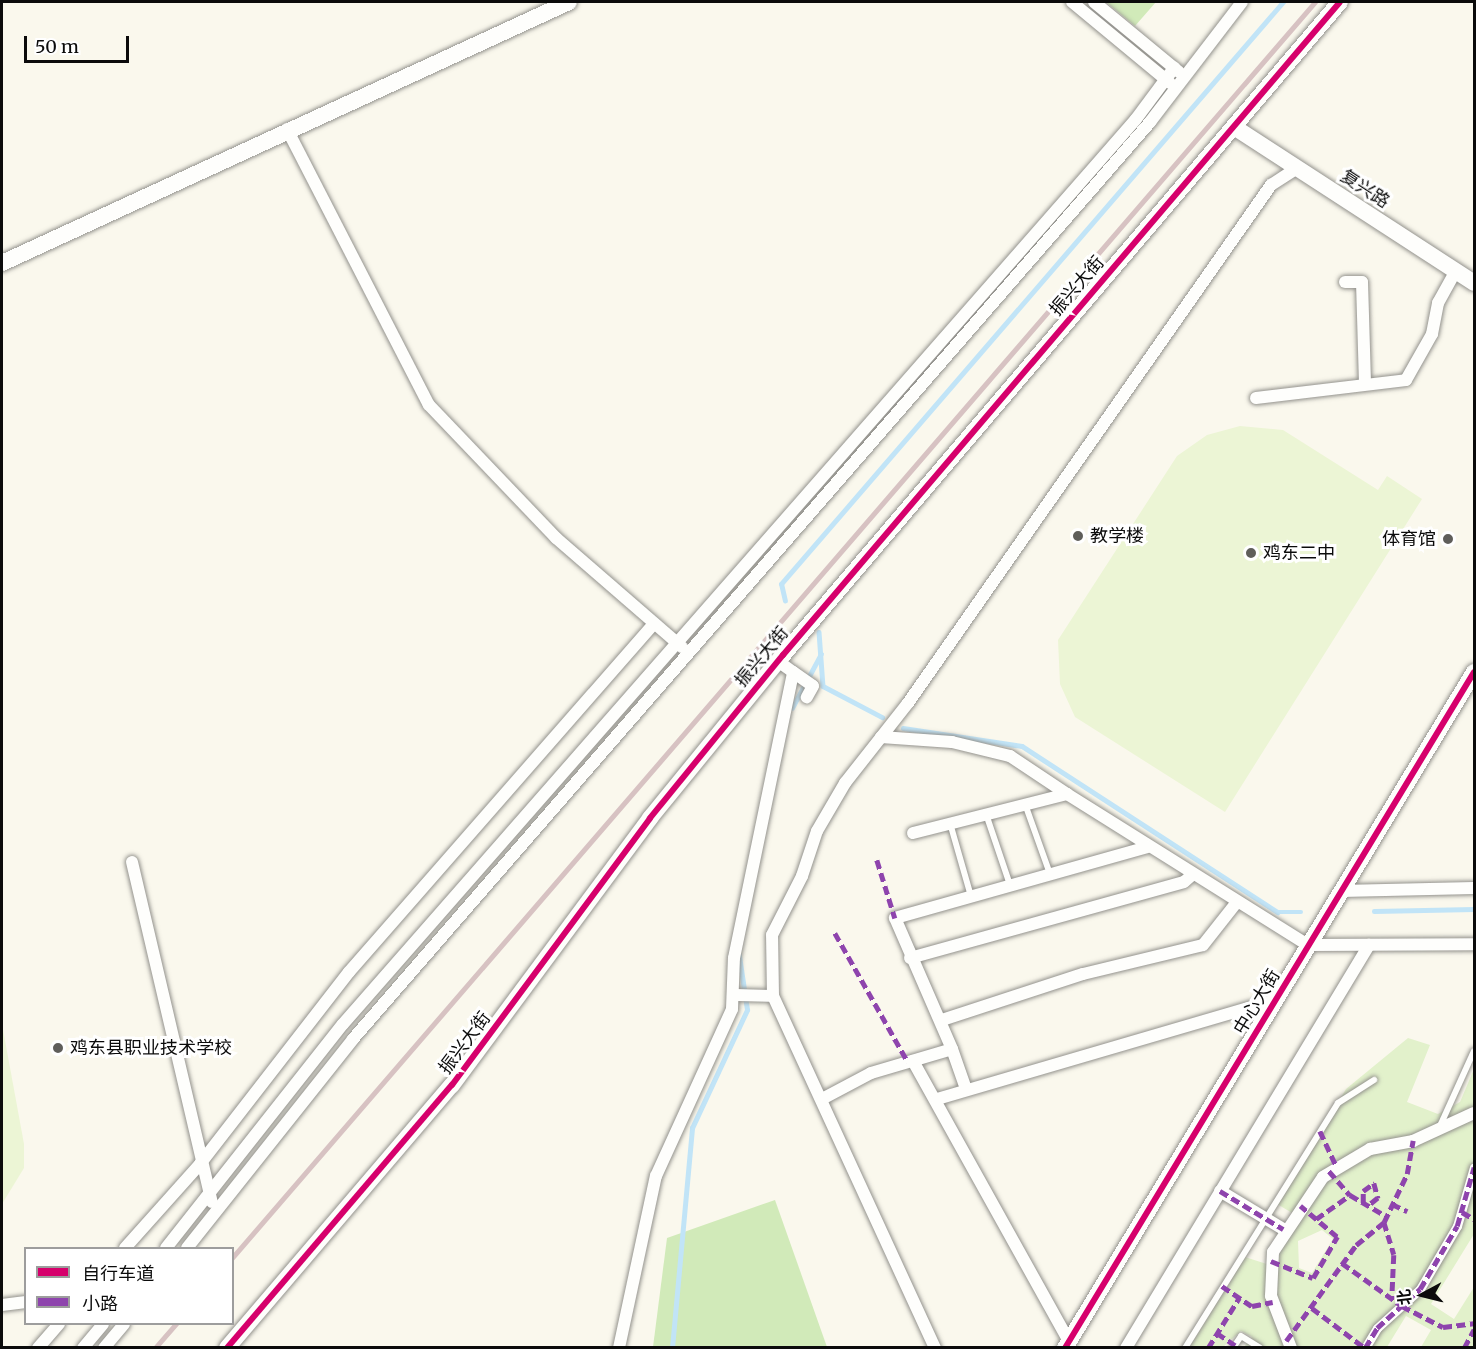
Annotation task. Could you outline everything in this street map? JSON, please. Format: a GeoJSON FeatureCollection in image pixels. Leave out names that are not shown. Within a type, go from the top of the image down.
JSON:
{"type":"FeatureCollection","features":[{"type":"Feature","properties":{"kind":"street"},"geometry":{"type":"LineString","coordinates":[[3,259],[568,2]]}},
{"type":"Feature","properties":{"kind":"street"},"geometry":{"type":"LineString","coordinates":[[1072,2],[1176,88]]}},
{"type":"Feature","properties":{"kind":"street"},"geometry":{"type":"LineString","coordinates":[[1094,2],[1184,77]]}},
{"type":"Feature","properties":{"kind":"street"},"geometry":{"type":"LineString","coordinates":[[188,1247],[353,1039],[690,653],[1176,88],[1242,2]]}},
{"type":"Feature","properties":{"kind":"street","name":"振兴大街"},"geometry":{"type":"LineString","coordinates":[[227,1347],[452,1085],[650,818],[778,661],[1340,2]]}},
{"type":"Feature","properties":{"kind":"street"},"geometry":{"type":"LineString","coordinates":[[167,1247],[343,1024],[1120,137],[1174,68]]}},
{"type":"Feature","properties":{"kind":"street","name":"复兴路"},"geometry":{"type":"LineString","coordinates":[[1234,127],[1474,283]]}},
{"type":"Feature","properties":{"kind":"street"},"geometry":{"type":"LineString","coordinates":[[287,129],[429,405],[556,538],[690,653]]}},
{"type":"Feature","properties":{"kind":"street"},"geometry":{"type":"LineString","coordinates":[[935,1347],[773,996],[772,935],[802,876],[817,831],[881,737],[1271,185],[1297,168]]}},
{"type":"Feature","properties":{"kind":"street"},"geometry":{"type":"LineString","coordinates":[[1256,398],[1365,381],[1406,380],[1432,334],[1438,303],[1456,271]]}},
{"type":"Feature","properties":{"kind":"street"},"geometry":{"type":"LineString","coordinates":[[1345,282],[1362,282],[1365,381]]}},
{"type":"Feature","properties":{"kind":"street"},"geometry":{"type":"LineString","coordinates":[[126,1247],[200,1164],[349,972],[654,624]]}},
{"type":"Feature","properties":{"kind":"street"},"geometry":{"type":"LineString","coordinates":[[778,661],[813,686],[807,697]]}},
{"type":"Feature","properties":{"kind":"street"},"geometry":{"type":"LineString","coordinates":[[619,1347],[656,1176],[732,1009],[758,828],[793,672]]}},
{"type":"Feature","properties":{"kind":"street","name":"中心大街"},"geometry":{"type":"LineString","coordinates":[[1067,1344],[1474,672]]}},
{"type":"Feature","properties":{"kind":"street"},"geometry":{"type":"LineString","coordinates":[[881,737],[952,742],[1010,756],[1147,847],[1308,945],[1474,944]]}},
{"type":"Feature","properties":{"kind":"street"},"geometry":{"type":"LineString","coordinates":[[913,833],[1067,794]]}},
{"type":"Feature","properties":{"kind":"street"},"geometry":{"type":"LineString","coordinates":[[966,1089],[942,1020],[927,1002],[895,918],[1147,847]]}},
{"type":"Feature","properties":{"kind":"street"},"geometry":{"type":"LineString","coordinates":[[132,862],[200,1164],[208,1196],[218,1211]]}},
{"type":"Feature","properties":{"kind":"street"},"geometry":{"type":"LineString","coordinates":[[910,958],[1184,882],[1192,875]]}},
{"type":"Feature","properties":{"kind":"street"},"geometry":{"type":"LineString","coordinates":[[1341,891],[1474,888]]}},
{"type":"Feature","properties":{"kind":"street"},"geometry":{"type":"LineString","coordinates":[[942,1020],[1083,974],[1203,945],[1237,902]]}},
{"type":"Feature","properties":{"kind":"street"},"geometry":{"type":"LineString","coordinates":[[1126,1347],[1369,945]]}},
{"type":"Feature","properties":{"kind":"street"},"geometry":{"type":"LineString","coordinates":[[733,995],[773,996]]}},
{"type":"Feature","properties":{"kind":"street"},"geometry":{"type":"LineString","coordinates":[[938,1099],[1275,1000]]}},
{"type":"Feature","properties":{"kind":"street"},"geometry":{"type":"LineString","coordinates":[[822,1099],[872,1073],[952,1050]]}},
{"type":"Feature","properties":{"kind":"street"},"geometry":{"type":"LineString","coordinates":[[913,1061],[938,1099],[1067,1344]]}},
{"type":"Feature","properties":{"kind":"street"},"geometry":{"type":"LineString","coordinates":[[1286,1345],[1269,1273],[1283,1229],[1323,1177],[1344,1160],[1370,1149],[1413,1141],[1440,1126],[1474,1113]]}},
{"type":"Feature","properties":{"kind":"street"},"geometry":{"type":"LineString","coordinates":[[1365,1347],[1420,1289],[1457,1226],[1474,1167]]}},
{"type":"Feature","properties":{"kind":"street"},"geometry":{"type":"LineString","coordinates":[[1220,1191],[1283,1229]]}},
{"type":"Feature","properties":{"kind":"street"},"geometry":{"type":"LineString","coordinates":[[2,1305],[24,1302]]}},
{"type":"Feature","properties":{"kind":"street"},"geometry":{"type":"LineString","coordinates":[[38,1347],[57,1325]]}},
{"type":"Feature","properties":{"kind":"street"},"geometry":{"type":"LineString","coordinates":[[82,1347],[101,1325]]}},
{"type":"Feature","properties":{"kind":"street"},"geometry":{"type":"LineString","coordinates":[[104,1347],[122,1325]]}},
{"type":"Feature","properties":{"kind":"lane"},"geometry":{"type":"LineString","coordinates":[[1025,804],[1050,874]]}},
{"type":"Feature","properties":{"kind":"lane"},"geometry":{"type":"LineString","coordinates":[[986,814],[1010,886]]}},
{"type":"Feature","properties":{"kind":"lane"},"geometry":{"type":"LineString","coordinates":[[950,824],[971,897]]}},
{"type":"Feature","properties":{"kind":"lane"},"geometry":{"type":"LineString","coordinates":[[1440,1126],[1474,1051]]}},
{"type":"Feature","properties":{"kind":"lane"},"geometry":{"type":"LineString","coordinates":[[1185,1347],[1264,1217],[1338,1103],[1374,1080]]}},
{"type":"Feature","properties":{"kind":"lane"},"geometry":{"type":"LineString","coordinates":[[1233,1347],[1241,1336],[1260,1347]]}},
{"type":"Feature","properties":{"kind":"green space"},"geometry":{"type":"Polygon","coordinates":[[[1106,2],[1156,2],[1135,26],[1106,2]]]}},
{"type":"Feature","properties":{"kind":"green space"},"geometry":{"type":"Polygon","coordinates":[[[1240,426],[1283,430],[1378,490],[1387,476],[1422,499],[1225,812],[1075,717],[1060,684],[1058,640],[1177,456],[1207,435],[1240,426]]]}},
{"type":"Feature","properties":{"kind":"green space"},"geometry":{"type":"Polygon","coordinates":[[[2,1024],[24,1144],[24,1168],[2,1204],[2,1024]]]}},
{"type":"Feature","properties":{"kind":"green space"},"geometry":{"type":"Polygon","coordinates":[[[1408,1038],[1430,1045],[1407,1102],[1438,1114],[1460,1102],[1474,1069],[1474,1234],[1431,1304],[1454,1319],[1474,1287],[1474,1347],[1421,1347],[1431,1330],[1406,1316],[1387,1347],[1244,1347],[1252,1337],[1241,1331],[1223,1347],[1189,1348],[1245,1257],[1273,1266],[1299,1217],[1277,1204],[1346,1089],[1408,1038]],[[1322,1230],[1298,1241],[1299,1268],[1312,1273],[1333,1239],[1322,1230]]]}},
{"type":"Feature","properties":{"kind":"green space"},"geometry":{"type":"Polygon","coordinates":[[[775,1200],[827,1347],[653,1347],[667,1238],[775,1200]]]}},
{"type":"Feature","properties":{"kind":"waterway"},"geometry":{"type":"LineString","coordinates":[[785,601],[781,584],[1283,2]]}},
{"type":"Feature","properties":{"kind":"waterway"},"geometry":{"type":"LineString","coordinates":[[819,632],[823,686],[882,717]]}},
{"type":"Feature","properties":{"kind":"waterway"},"geometry":{"type":"LineString","coordinates":[[792,708],[821,654]]}},
{"type":"Feature","properties":{"kind":"waterway"},"geometry":{"type":"LineString","coordinates":[[903,728],[1022,746],[1278,912],[1301,912]]}},
{"type":"Feature","properties":{"kind":"waterway"},"geometry":{"type":"LineString","coordinates":[[1374,911],[1474,909]]}},
{"type":"Feature","properties":{"kind":"waterway"},"geometry":{"type":"LineString","coordinates":[[672,1348],[692,1128],[747,1010],[739,956]]}},
{"type":"Feature","properties":{"kind":"railway"},"geometry":{"type":"LineString","coordinates":[[234,1256],[1315,2]]}},
{"type":"Feature","properties":{"kind":"railway"},"geometry":{"type":"LineString","coordinates":[[155,1348],[175,1325]]}},
{"type":"Feature","properties":{"kind":"marked path"},"geometry":{"type":"LineString","coordinates":[[877,860],[895,918]]}},
{"type":"Feature","properties":{"kind":"marked path"},"geometry":{"type":"LineString","coordinates":[[835,933],[908,1062]]}},
{"type":"Feature","properties":{"kind":"marked path"},"geometry":{"type":"LineString","coordinates":[[1320,1131],[1336,1166]]}},
{"type":"Feature","properties":{"kind":"marked path"},"geometry":{"type":"LineString","coordinates":[[1286,1341],[1356,1245],[1384,1222],[1407,1174],[1413,1141]]}},
{"type":"Feature","properties":{"kind":"marked path"},"geometry":{"type":"LineString","coordinates":[[1365,1348],[1377,1328],[1420,1289],[1457,1226],[1474,1167]]}},
{"type":"Feature","properties":{"kind":"marked path"},"geometry":{"type":"LineString","coordinates":[[1329,1171],[1350,1195],[1386,1216]]}},
{"type":"Feature","properties":{"kind":"marked path"},"geometry":{"type":"LineString","coordinates":[[1363,1203],[1363,1191],[1374,1183],[1378,1198],[1368,1206]]}},
{"type":"Feature","properties":{"kind":"marked path"},"geometry":{"type":"LineString","coordinates":[[1220,1191],[1283,1229]]}},
{"type":"Feature","properties":{"kind":"marked path"},"geometry":{"type":"LineString","coordinates":[[1316,1219],[1350,1195]]}},
{"type":"Feature","properties":{"kind":"marked path"},"geometry":{"type":"LineString","coordinates":[[1392,1204],[1407,1211]]}},
{"type":"Feature","properties":{"kind":"marked path"},"geometry":{"type":"LineString","coordinates":[[1271,1261],[1313,1278],[1337,1237],[1300,1206]]}},
{"type":"Feature","properties":{"kind":"marked path"},"geometry":{"type":"LineString","coordinates":[[1462,1212],[1474,1219]]}},
{"type":"Feature","properties":{"kind":"marked path"},"geometry":{"type":"LineString","coordinates":[[1384,1222],[1394,1255],[1392,1299]]}},
{"type":"Feature","properties":{"kind":"marked path"},"geometry":{"type":"LineString","coordinates":[[1342,1263],[1402,1306],[1443,1327],[1474,1323]]}},
{"type":"Feature","properties":{"kind":"marked path"},"geometry":{"type":"LineString","coordinates":[[1222,1286],[1252,1306],[1273,1302]]}},
{"type":"Feature","properties":{"kind":"marked path"},"geometry":{"type":"LineString","coordinates":[[1208,1348],[1239,1298]]}},
{"type":"Feature","properties":{"kind":"marked path"},"geometry":{"type":"LineString","coordinates":[[1312,1308],[1365,1348]]}},
{"type":"Feature","properties":{"kind":"marked path"},"geometry":{"type":"LineString","coordinates":[[1464,1348],[1474,1329]]}},
{"type":"Feature","properties":{"kind":"marked path"},"geometry":{"type":"LineString","coordinates":[[1217,1333],[1235,1345]]}},
{"type":"Feature","properties":{"kind":"cycle path"},"geometry":{"type":"LineString","coordinates":[[227,1348],[452,1085],[650,818],[783,655],[1340,2]]}},
{"type":"Feature","properties":{"kind":"cycle path"},"geometry":{"type":"LineString","coordinates":[[1065,1348],[1474,672]]}},
{"type":"Feature","properties":{"kind":"place","name":"教学楼"},"geometry":{"type":"Point","coordinates":[1078,536]}},
{"type":"Feature","properties":{"kind":"place","name":"体育馆"},"geometry":{"type":"Point","coordinates":[1448,539]}},
{"type":"Feature","properties":{"kind":"place","name":"鸡东二中"},"geometry":{"type":"Point","coordinates":[1251,553]}},
{"type":"Feature","properties":{"kind":"place","name":"鸡东县职业技术学校"},"geometry":{"type":"Point","coordinates":[58,1048]}}]}
